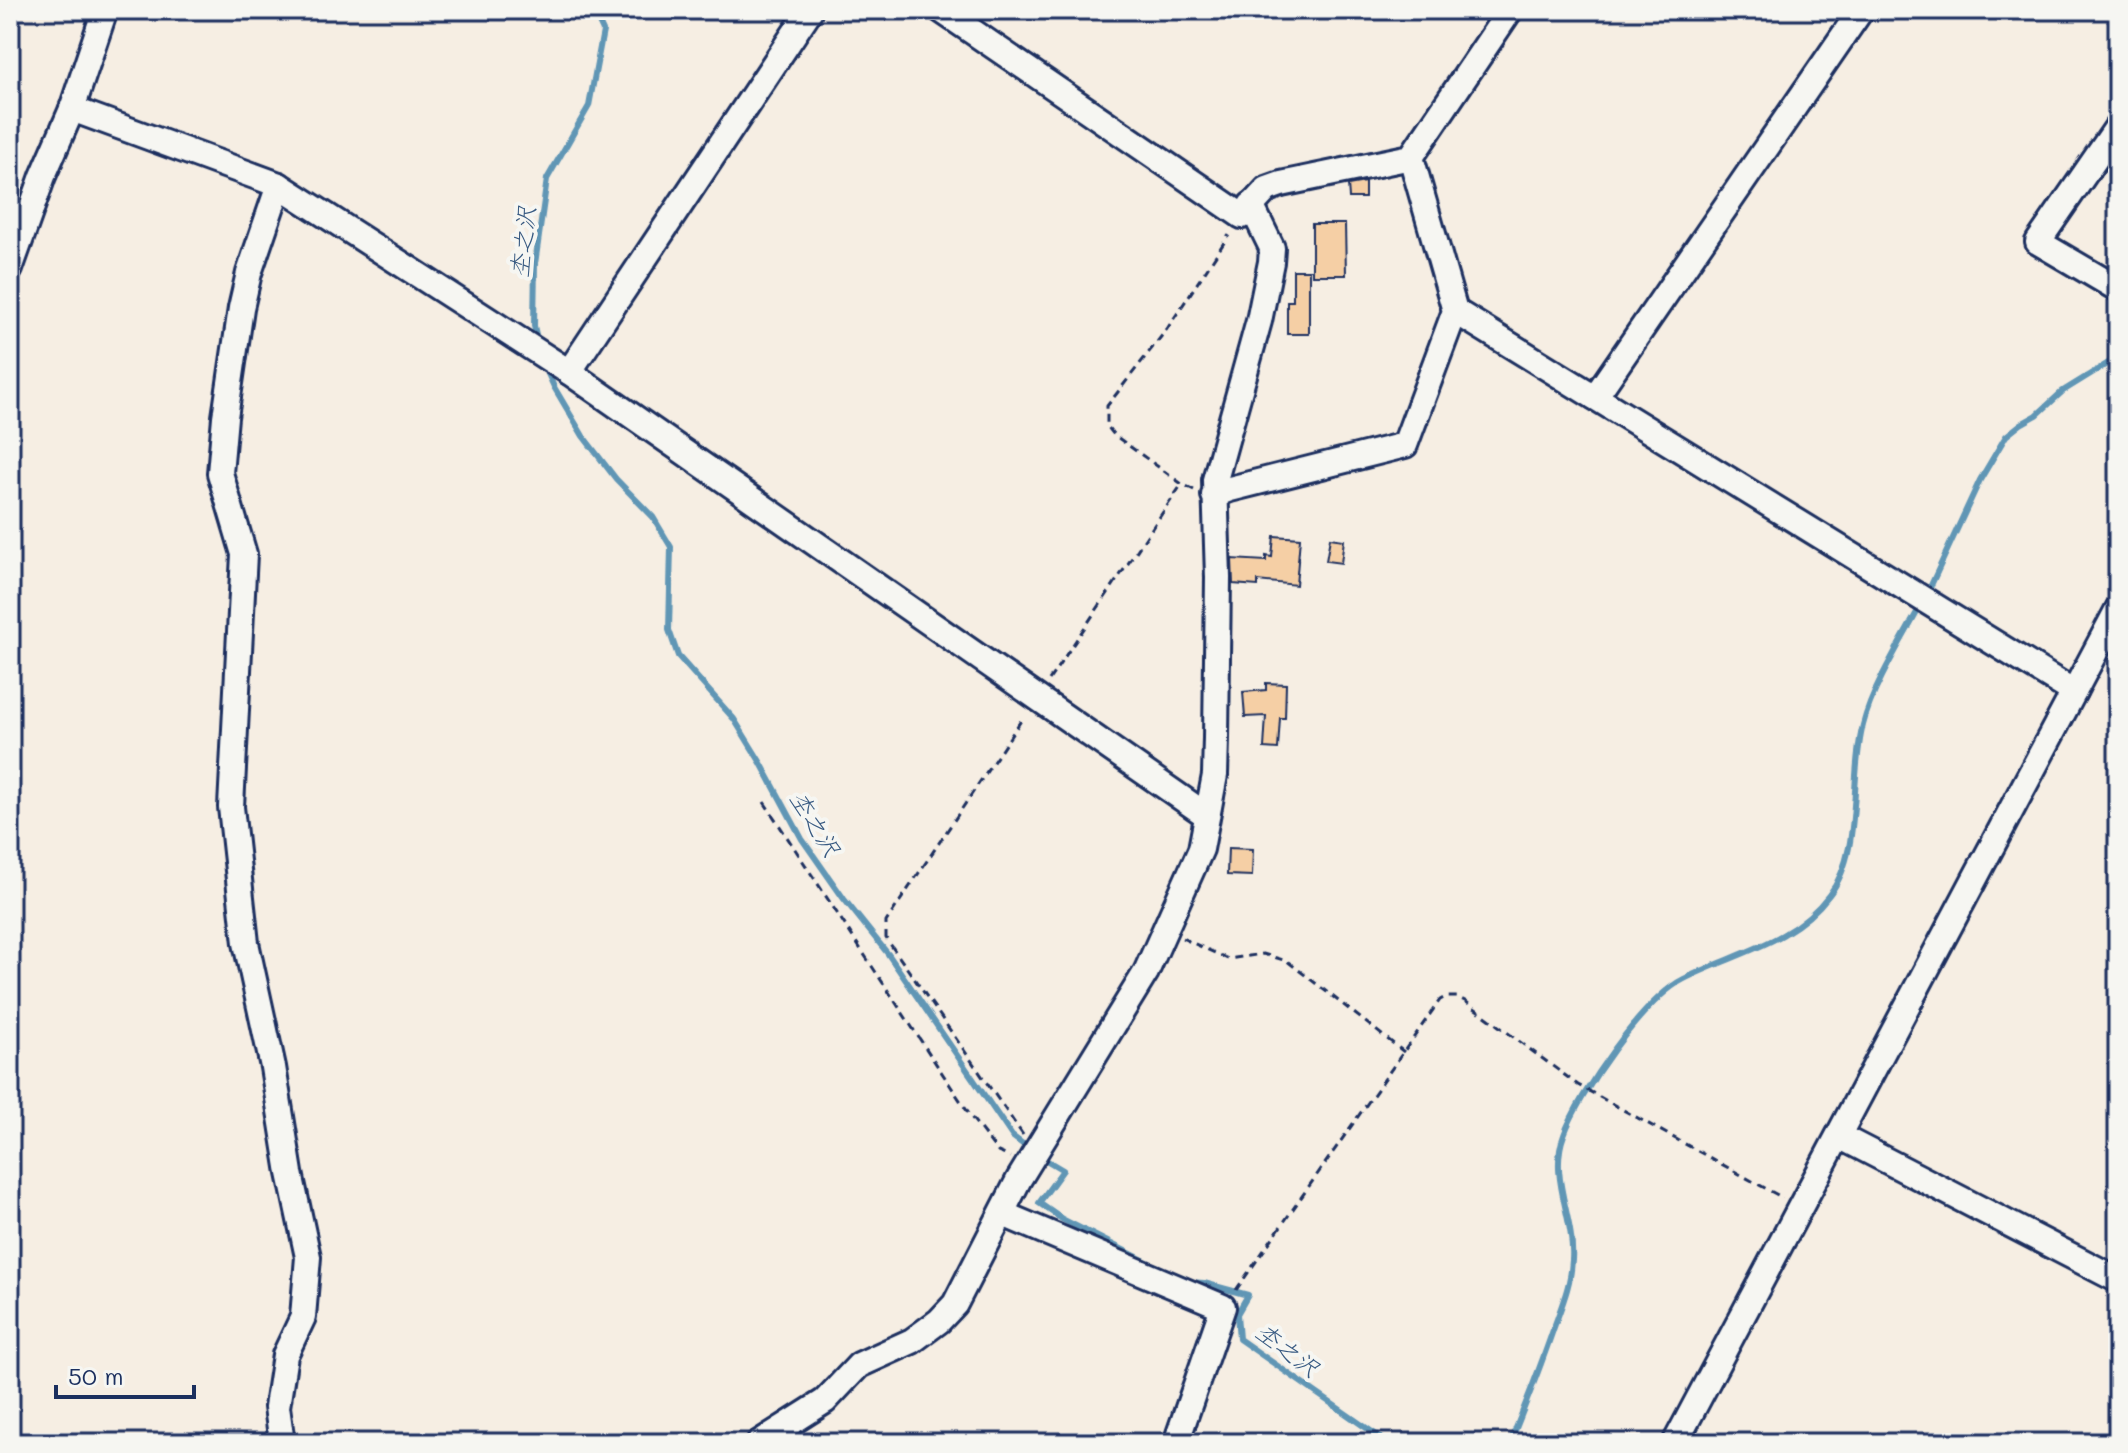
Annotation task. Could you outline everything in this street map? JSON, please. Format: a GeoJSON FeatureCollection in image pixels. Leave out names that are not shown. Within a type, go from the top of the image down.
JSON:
{"type":"FeatureCollection","features":[{"type":"Feature","properties":{"kind":"street"},"geometry":{"type":"LineString","coordinates":[[10,269],[43,176],[72,109],[105,10]]}},
{"type":"Feature","properties":{"kind":"street"},"geometry":{"type":"LineString","coordinates":[[569,372],[810,10]]}},
{"type":"Feature","properties":{"kind":"street"},"geometry":{"type":"LineString","coordinates":[[759,1443],[825,1401],[859,1365],[912,1341],[939,1321],[955,1304],[1025,1170],[1146,972],[1201,849],[1215,775],[1218,578],[1215,480],[1259,321],[1272,248],[1246,210],[941,10]]}},
{"type":"Feature","properties":{"kind":"street"},"geometry":{"type":"LineString","coordinates":[[1246,210],[1267,189],[1281,184],[1411,157],[1510,10]]}},
{"type":"Feature","properties":{"kind":"street"},"geometry":{"type":"LineString","coordinates":[[1595,397],[1861,10]]}},
{"type":"Feature","properties":{"kind":"street"},"geometry":{"type":"LineString","coordinates":[[72,109],[279,185],[569,372],[1206,815]]}},
{"type":"Feature","properties":{"kind":"street"},"geometry":{"type":"LineString","coordinates":[[2118,126],[2038,242],[2118,289]]}},
{"type":"Feature","properties":{"kind":"street"},"geometry":{"type":"LineString","coordinates":[[1214,495],[1405,445],[1455,311],[1411,157]]}},
{"type":"Feature","properties":{"kind":"street"},"geometry":{"type":"LineString","coordinates":[[279,185],[249,273],[241,308],[220,473],[244,554],[231,807],[246,943],[273,1067],[290,1173],[308,1257],[303,1317],[285,1355],[277,1407],[282,1443]]}},
{"type":"Feature","properties":{"kind":"street"},"geometry":{"type":"LineString","coordinates":[[1455,311],[2074,692]]}},
{"type":"Feature","properties":{"kind":"street"},"geometry":{"type":"LineString","coordinates":[[1675,1443],[2118,609]]}},
{"type":"Feature","properties":{"kind":"street"},"geometry":{"type":"LineString","coordinates":[[1839,1136],[2118,1280]]}},
{"type":"Feature","properties":{"kind":"street"},"geometry":{"type":"LineString","coordinates":[[1003,1214],[1223,1307],[1176,1443]]}},
{"type":"Feature","properties":{"kind":"path"},"geometry":{"type":"LineString","coordinates":[[1214,495],[1182,484],[1114,435],[1107,426],[1107,406],[1167,329],[1246,210]]}},
{"type":"Feature","properties":{"kind":"path"},"geometry":{"type":"LineString","coordinates":[[1038,1149],[1028,1143],[886,938],[885,928],[1182,484]]}},
{"type":"Feature","properties":{"kind":"path"},"geometry":{"type":"LineString","coordinates":[[764,802],[971,1117],[998,1152],[1010,1157],[1025,1170]]}},
{"type":"Feature","properties":{"kind":"path"},"geometry":{"type":"LineString","coordinates":[[1166,930],[1228,959],[1263,954],[1287,961],[1404,1052]]}},
{"type":"Feature","properties":{"kind":"path"},"geometry":{"type":"LineString","coordinates":[[1223,1307],[1440,1000],[1446,997],[1457,997],[1477,1009],[1578,1085],[1800,1208]]}},
{"type":"Feature","properties":{"kind":"building"},"geometry":{"type":"Polygon","coordinates":[[[1365,182],[1365,198],[1349,198],[1348,185],[1365,182]]]}},
{"type":"Feature","properties":{"kind":"building"},"geometry":{"type":"Polygon","coordinates":[[[1312,224],[1345,224],[1346,275],[1312,275],[1312,224]]]}},
{"type":"Feature","properties":{"kind":"building"},"geometry":{"type":"Polygon","coordinates":[[[1293,270],[1309,270],[1309,334],[1287,334],[1287,301],[1293,301],[1293,270]]]}},
{"type":"Feature","properties":{"kind":"building"},"geometry":{"type":"Polygon","coordinates":[[[1274,536],[1300,538],[1296,585],[1258,581],[1258,586],[1233,584],[1232,559],[1266,561],[1266,556],[1272,557],[1274,536]]]}},
{"type":"Feature","properties":{"kind":"building"},"geometry":{"type":"Polygon","coordinates":[[[1330,538],[1344,540],[1341,563],[1326,561],[1330,538]]]}},
{"type":"Feature","properties":{"kind":"building"},"geometry":{"type":"Polygon","coordinates":[[[1266,683],[1286,684],[1285,718],[1280,718],[1278,749],[1264,748],[1266,716],[1245,717],[1243,692],[1266,690],[1266,683]]]}},
{"type":"Feature","properties":{"kind":"building"},"geometry":{"type":"Polygon","coordinates":[[[1228,848],[1253,849],[1252,876],[1227,875],[1228,848]]]}},
{"type":"Feature","properties":{"kind":"waterway","name":"杢之沢"},"geometry":{"type":"LineString","coordinates":[[538,343],[534,326],[535,264],[547,179],[589,106],[603,31],[596,16],[583,10]]}},
{"type":"Feature","properties":{"kind":"waterway"},"geometry":{"type":"LineString","coordinates":[[1926,596],[1980,480],[2006,436],[2037,415],[2063,391],[2118,357]]}},
{"type":"Feature","properties":{"kind":"waterway","name":"杢之沢"},"geometry":{"type":"LineString","coordinates":[[544,365],[583,436],[616,479],[653,517],[671,547],[669,630],[678,656],[734,719],[802,839],[888,954],[1012,1136],[1032,1151]]}},
{"type":"Feature","properties":{"kind":"waterway"},"geometry":{"type":"LineString","coordinates":[[1510,1443],[1570,1278],[1572,1244],[1559,1166],[1564,1135],[1572,1117],[1598,1072],[1632,1026],[1668,990],[1684,979],[1780,936],[1814,912],[1829,895],[1847,857],[1859,746],[1867,711],[1888,664],[1921,605]]}},
{"type":"Feature","properties":{"kind":"waterway","name":"杢之沢"},"geometry":{"type":"LineString","coordinates":[[1041,1157],[1063,1170],[1039,1203],[1062,1219],[1157,1267]]}},
{"type":"Feature","properties":{"kind":"waterway","name":"杢之沢"},"geometry":{"type":"LineString","coordinates":[[1189,1282],[1248,1295],[1237,1314],[1239,1339],[1388,1443]]}}]}
